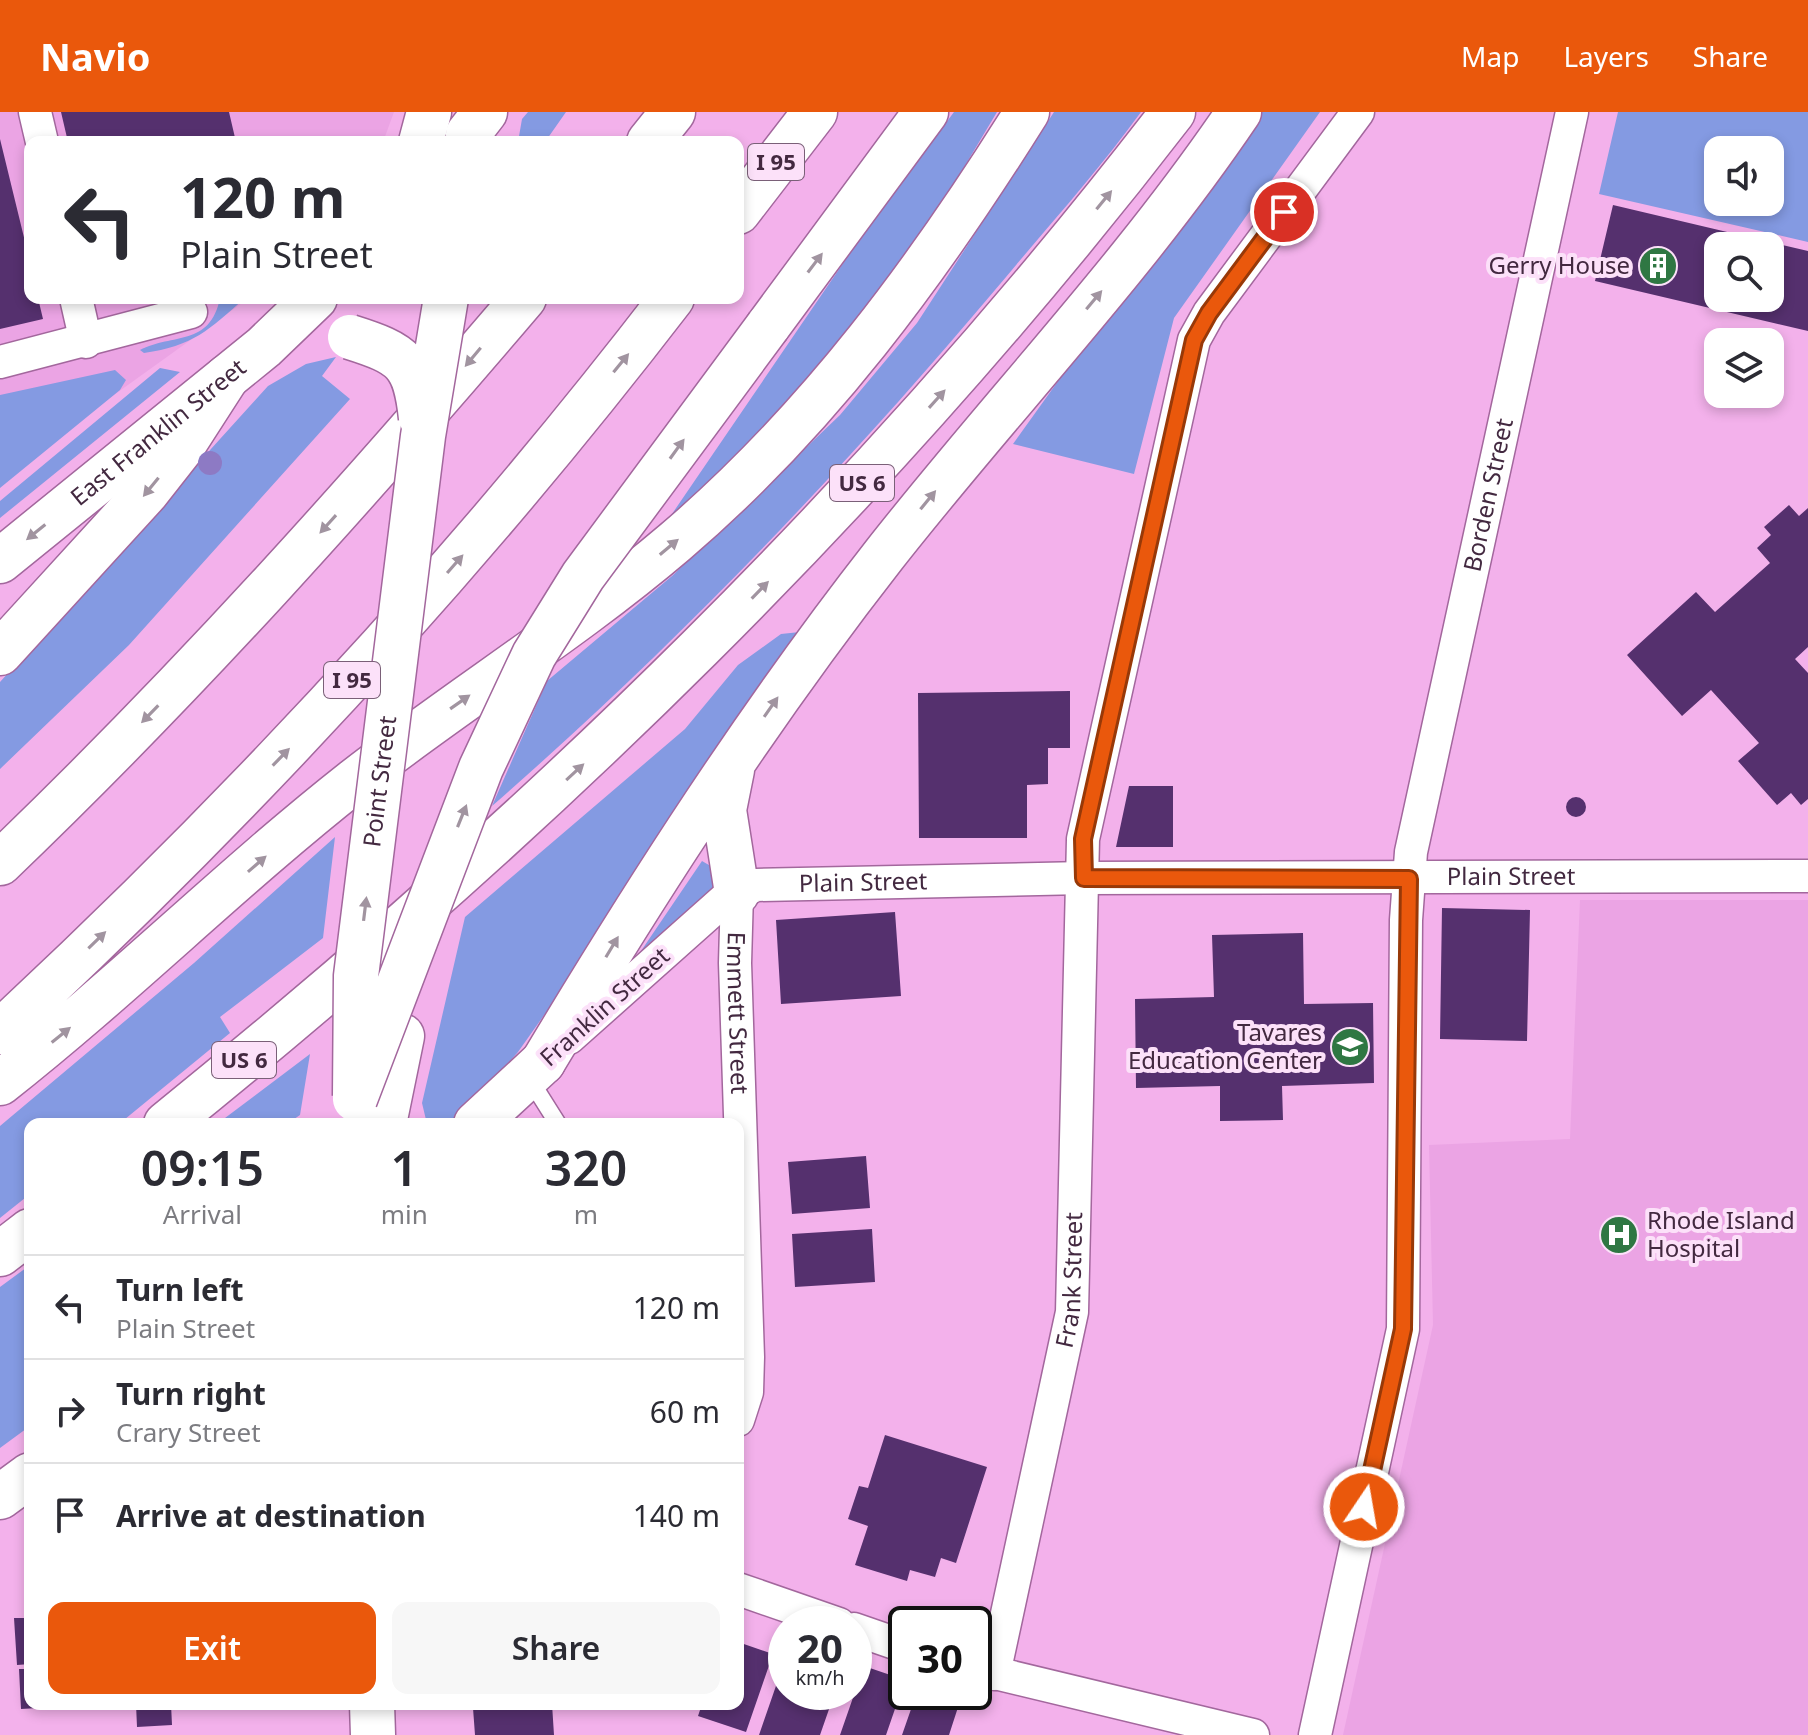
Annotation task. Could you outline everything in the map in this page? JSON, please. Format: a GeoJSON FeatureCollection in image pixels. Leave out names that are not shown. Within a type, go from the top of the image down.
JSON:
{"type":"FeatureCollection","features":[{"type":"Feature","properties":{"kind":"main road"},"geometry":{"type":"LineString","coordinates":[[423,136],[429,112]]}},
{"type":"Feature","properties":{"kind":"main road"},"geometry":{"type":"LineString","coordinates":[[654,136],[673,112]]}},
{"type":"Feature","properties":{"kind":"main road","name":"I 95"},"geometry":{"type":"LineString","coordinates":[[744,204],[815,112]]}},
{"type":"Feature","properties":{"kind":"main road"},"geometry":{"type":"LineString","coordinates":[[360,1118],[435,885],[493,740],[549,629],[583,576],[926,112]]}},
{"type":"Feature","properties":{"kind":"main road"},"geometry":{"type":"LineString","coordinates":[[0,1083],[67,1030],[352,782],[629,580],[723,498],[814,405],[900,302],[1027,112]]}},
{"type":"Feature","properties":{"kind":"main road","name":"US 6"},"geometry":{"type":"LineString","coordinates":[[173,1118],[419,913],[518,825],[702,649],[877,468],[960,374],[1173,112]]}},
{"type":"Feature","properties":{"kind":"main road"},"geometry":{"type":"LineString","coordinates":[[536,1069],[636,908],[740,752],[876,565],[1128,258],[1239,112]]}},
{"type":"Feature","properties":{"kind":"main road","name":"East Franklin Street"},"geometry":{"type":"LineString","coordinates":[[0,561],[264,347],[309,304]]}},
{"type":"Feature","properties":{"kind":"main road","name":"Point Street"},"geometry":{"type":"LineString","coordinates":[[360,1118],[356,976],[423,436],[445,304]]}},
{"type":"Feature","properties":{"kind":"main road"},"geometry":{"type":"LineString","coordinates":[[0,863],[216,647],[381,467],[519,304]]}},
{"type":"Feature","properties":{"kind":"main road","name":"I 95"},"geometry":{"type":"LineString","coordinates":[[0,1032],[206,833],[348,685],[477,539],[667,304]]}},
{"type":"Feature","properties":{"kind":"main road"},"geometry":{"type":"LineString","coordinates":[[264,347],[290,338],[318,335],[350,337],[397,356],[417,379],[423,436]]}},
{"type":"Feature","properties":{"kind":"main road"},"geometry":{"type":"LineString","coordinates":[[0,653],[147,492],[180,450],[227,377]]}},
{"type":"Feature","properties":{"kind":"main road"},"geometry":{"type":"LineString","coordinates":[[737,893],[724,810],[725,792],[740,752]]}},
{"type":"Feature","properties":{"kind":"main road"},"geometry":{"type":"LineString","coordinates":[[360,1118],[402,1036],[435,885]]}},
{"type":"Feature","properties":{"kind":"main road","name":"Franklin Street"},"geometry":{"type":"LineString","coordinates":[[483,1118],[536,1069]]}},
{"type":"Feature","properties":{"kind":"main road"},"geometry":{"type":"LineString","coordinates":[[0,1254],[24,1236]]}},
{"type":"Feature","properties":{"kind":"main road"},"geometry":{"type":"LineString","coordinates":[[0,1497],[24,1479]]}},
{"type":"Feature","properties":{"kind":"main road"},"geometry":{"type":"LineString","coordinates":[[372,1710],[373,1735]]}},
{"type":"Feature","properties":{"kind":"street"},"geometry":{"type":"LineString","coordinates":[[35,112],[41,136]]}},
{"type":"Feature","properties":{"kind":"street","name":"Frank Street"},"geometry":{"type":"LineString","coordinates":[[992,1638],[1072,1312],[1083,839],[1194,340],[1209,313],[1358,112]]}},
{"type":"Feature","properties":{"kind":"street","name":"Borden Street"},"geometry":{"type":"LineString","coordinates":[[1315,1735],[1403,1329],[1411,852],[1572,112]]}},
{"type":"Feature","properties":{"kind":"street"},"geometry":{"type":"LineString","coordinates":[[77,304],[86,342]]}},
{"type":"Feature","properties":{"kind":"street"},"geometry":{"type":"LineString","coordinates":[[0,362],[86,342],[191,312]]}},
{"type":"Feature","properties":{"kind":"street","name":"Plain Street"},"geometry":{"type":"LineString","coordinates":[[737,893],[756,885],[796,881],[934,883],[1084,878],[1808,876]]}},
{"type":"Feature","properties":{"kind":"street","name":"Franklin Street"},"geometry":{"type":"LineString","coordinates":[[536,1069],[724,900],[737,893]]}},
{"type":"Feature","properties":{"kind":"street","name":"Emmett Street"},"geometry":{"type":"LineString","coordinates":[[737,893],[735,963],[739,1118]]}},
{"type":"Feature","properties":{"kind":"street","name":"Emmett Street"},"geometry":{"type":"LineString","coordinates":[[744,1260],[748,1357],[744,1401]]}},
{"type":"Feature","properties":{"kind":"street"},"geometry":{"type":"LineString","coordinates":[[744,1591],[787,1606]]}},
{"type":"Feature","properties":{"kind":"street"},"geometry":{"type":"LineString","coordinates":[[992,1673],[1253,1735]]}},
{"type":"Feature","properties":{"kind":"lane"},"geometry":{"type":"LineString","coordinates":[[536,1069],[556,1118]]}},
{"type":"Feature","properties":{"kind":"shaded area"},"geometry":{"type":"Polygon","coordinates":[[[0,112],[394,112],[385,136],[24,136],[24,304],[241,304],[100,405],[0,485],[0,112]]]}},
{"type":"Feature","properties":{"kind":"shaded area"},"geometry":{"type":"Polygon","coordinates":[[[528,112],[566,112],[549,136],[519,136],[522,119],[528,112]]]}},
{"type":"Feature","properties":{"kind":"shaded area"},"geometry":{"type":"Polygon","coordinates":[[[954,112],[997,112],[895,283],[696,506],[659,533],[859,240],[954,112]]]}},
{"type":"Feature","properties":{"kind":"shaded area"},"geometry":{"type":"Polygon","coordinates":[[[1054,112],[1141,112],[1088,180],[936,359],[815,492],[690,622],[492,806],[547,681],[672,576],[840,415],[917,323],[1054,112]]]}},
{"type":"Feature","properties":{"kind":"shaded area"},"geometry":{"type":"Polygon","coordinates":[[[1251,112],[1320,112],[1174,318],[1134,474],[1013,444],[1251,112]]]}},
{"type":"Feature","properties":{"kind":"shaded area"},"geometry":{"type":"Polygon","coordinates":[[[1618,112],[1808,112],[1808,242],[1784,236],[1784,232],[1764,232],[1599,194],[1618,112]]]}},
{"type":"Feature","properties":{"kind":"shaded area"},"geometry":{"type":"Polygon","coordinates":[[[218,304],[238,304],[210,328],[188,341],[161,350],[144,353],[140,350],[199,332],[215,314],[218,304]]]}},
{"type":"Feature","properties":{"kind":"shaded area"},"geometry":{"type":"Polygon","coordinates":[[[336,357],[322,376],[350,399],[129,645],[0,769],[0,682],[268,386],[306,364],[336,357]]]}},
{"type":"Feature","properties":{"kind":"shaded area"},"geometry":{"type":"Polygon","coordinates":[[[160,368],[180,372],[0,518],[0,501],[160,368]]]}},
{"type":"Feature","properties":{"kind":"shaded area"},"geometry":{"type":"Polygon","coordinates":[[[115,370],[126,380],[120,390],[0,488],[0,395],[115,370]]]}},
{"type":"Feature","properties":{"kind":"shaded area"},"geometry":{"type":"Polygon","coordinates":[[[800,632],[720,742],[617,912],[518,1052],[459,1118],[426,1118],[422,1103],[465,917],[685,729],[738,665],[781,634],[800,632]]]}},
{"type":"Feature","properties":{"kind":"shaded area"},"geometry":{"type":"Polygon","coordinates":[[[335,837],[323,938],[220,1017],[230,1033],[126,1118],[24,1118],[24,1199],[0,1218],[0,1126],[194,963],[335,837]]]}},
{"type":"Feature","properties":{"kind":"shaded area"},"geometry":{"type":"Polygon","coordinates":[[[702,861],[714,868],[714,886],[706,899],[642,955],[641,951],[702,861]]]}},
{"type":"Feature","properties":{"kind":"shaded area","name":"Rhode Island Hospital"},"geometry":{"type":"Polygon","coordinates":[[[1580,900],[1808,900],[1808,1735],[1343,1735],[1433,1325],[1429,1145],[1570,1139],[1580,900]]]}},
{"type":"Feature","properties":{"kind":"shaded area"},"geometry":{"type":"Polygon","coordinates":[[[310,1054],[300,1115],[296,1118],[225,1118],[310,1054]]]}},
{"type":"Feature","properties":{"kind":"shaded area"},"geometry":{"type":"Polygon","coordinates":[[[24,1269],[24,1430],[0,1448],[0,1287],[24,1269]]]}},
{"type":"Feature","properties":{"kind":"building"},"geometry":{"type":"Polygon","coordinates":[[[61,112],[229,112],[235,136],[67,136],[61,112]]]}},
{"type":"Feature","properties":{"kind":"building"},"geometry":{"type":"Polygon","coordinates":[[[0,139],[24,237],[24,304],[39,304],[43,319],[0,329],[0,139]]]}},
{"type":"Feature","properties":{"kind":"building","name":"Gerry House"},"geometry":{"type":"Polygon","coordinates":[[[1613,205],[1727,232],[1704,232],[1704,307],[1595,281],[1613,205]]]}},
{"type":"Feature","properties":{"kind":"building","name":"Gerry House"},"geometry":{"type":"Polygon","coordinates":[[[1784,245],[1808,251],[1808,331],[1727,312],[1784,312],[1784,245]]]}},
{"type":"Feature","properties":{"kind":"building"},"geometry":{"type":"Polygon","coordinates":[[[1789,505],[1799,516],[1808,508],[1808,647],[1795,659],[1808,673],[1808,799],[1801,805],[1791,793],[1777,805],[1738,761],[1759,743],[1711,690],[1682,716],[1627,655],[1696,592],[1715,612],[1770,563],[1757,548],[1771,535],[1764,527],[1789,505]]]}},
{"type":"Feature","properties":{"kind":"building"},"geometry":{"type":"Polygon","coordinates":[[[1070,691],[1070,748],[1048,748],[1048,784],[1027,785],[1027,838],[919,838],[918,693],[1070,691]]]}},
{"type":"Feature","properties":{"kind":"building"},"geometry":{"type":"Polygon","coordinates":[[[1129,786],[1173,786],[1173,847],[1116,847],[1129,786]]]}},
{"type":"Feature","properties":{"kind":"building"},"geometry":{"type":"Polygon","coordinates":[[[1576,797],[1583,800],[1586,807],[1583,814],[1576,817],[1569,814],[1566,807],[1569,800],[1576,797]]]}},
{"type":"Feature","properties":{"kind":"building"},"geometry":{"type":"Polygon","coordinates":[[[1442,908],[1530,910],[1527,1041],[1440,1039],[1442,908]]]}},
{"type":"Feature","properties":{"kind":"building"},"geometry":{"type":"Polygon","coordinates":[[[895,912],[901,996],[781,1004],[776,920],[895,912]]]}},
{"type":"Feature","properties":{"kind":"building"},"geometry":{"type":"Polygon","coordinates":[[[1303,933],[1304,1004],[1373,1003],[1374,1083],[1282,1086],[1283,1120],[1220,1121],[1220,1086],[1136,1088],[1135,999],[1214,997],[1212,935],[1303,933]]]}},
{"type":"Feature","properties":{"kind":"building"},"geometry":{"type":"Polygon","coordinates":[[[866,1156],[870,1208],[792,1214],[788,1162],[866,1156]]]}},
{"type":"Feature","properties":{"kind":"building"},"geometry":{"type":"Polygon","coordinates":[[[872,1229],[875,1282],[795,1287],[792,1234],[872,1229]]]}},
{"type":"Feature","properties":{"kind":"building"},"geometry":{"type":"Polygon","coordinates":[[[885,1435],[987,1467],[956,1563],[941,1558],[935,1577],[910,1570],[907,1581],[855,1565],[868,1526],[848,1519],[859,1486],[868,1488],[885,1435]]]}},
{"type":"Feature","properties":{"kind":"building"},"geometry":{"type":"Polygon","coordinates":[[[14,1618],[24,1618],[24,1664],[17,1665],[14,1618]]]}},
{"type":"Feature","properties":{"kind":"building"},"geometry":{"type":"Polygon","coordinates":[[[744,1644],[768,1652],[768,1668],[746,1732],[698,1716],[700,1710],[744,1710],[744,1644]]]}},
{"type":"Feature","properties":{"kind":"building"},"geometry":{"type":"Polygon","coordinates":[[[19,1669],[24,1669],[24,1709],[21,1709],[19,1669]]]}},
{"type":"Feature","properties":{"kind":"building"},"geometry":{"type":"Polygon","coordinates":[[[872,1669],[888,1674],[888,1710],[895,1710],[886,1735],[840,1735],[849,1710],[872,1710],[872,1669]]]}},
{"type":"Feature","properties":{"kind":"building"},"geometry":{"type":"Polygon","coordinates":[[[768,1709],[829,1710],[820,1735],[759,1735],[768,1709]]]}},
{"type":"Feature","properties":{"kind":"building"},"geometry":{"type":"Polygon","coordinates":[[[136,1710],[171,1710],[172,1725],[137,1727],[136,1710]]]}},
{"type":"Feature","properties":{"kind":"building"},"geometry":{"type":"Polygon","coordinates":[[[473,1710],[552,1710],[554,1735],[475,1735],[473,1710]]]}},
{"type":"Feature","properties":{"kind":"building"},"geometry":{"type":"Polygon","coordinates":[[[911,1710],[957,1710],[949,1735],[902,1735],[911,1710]]]}},
{"type":"Feature","properties":{"kind":"place","name":"Gerry House"},"geometry":{"type":"Point","coordinates":[1658,266]}},
{"type":"Feature","properties":{"kind":"place","name":"Tavares Education Center"},"geometry":{"type":"Point","coordinates":[1350,1047]}},
{"type":"Feature","properties":{"kind":"place","name":"Rhode Island Hospital"},"geometry":{"type":"Point","coordinates":[1619,1235]}},
{"type":"Feature","properties":{"kind":"route"},"geometry":{"type":"LineString","coordinates":[[1284,212],[1209,313],[1194,340],[1083,839],[1084,878],[1409,879],[1406,920],[1403,1329],[1364,1507]]}}]}
